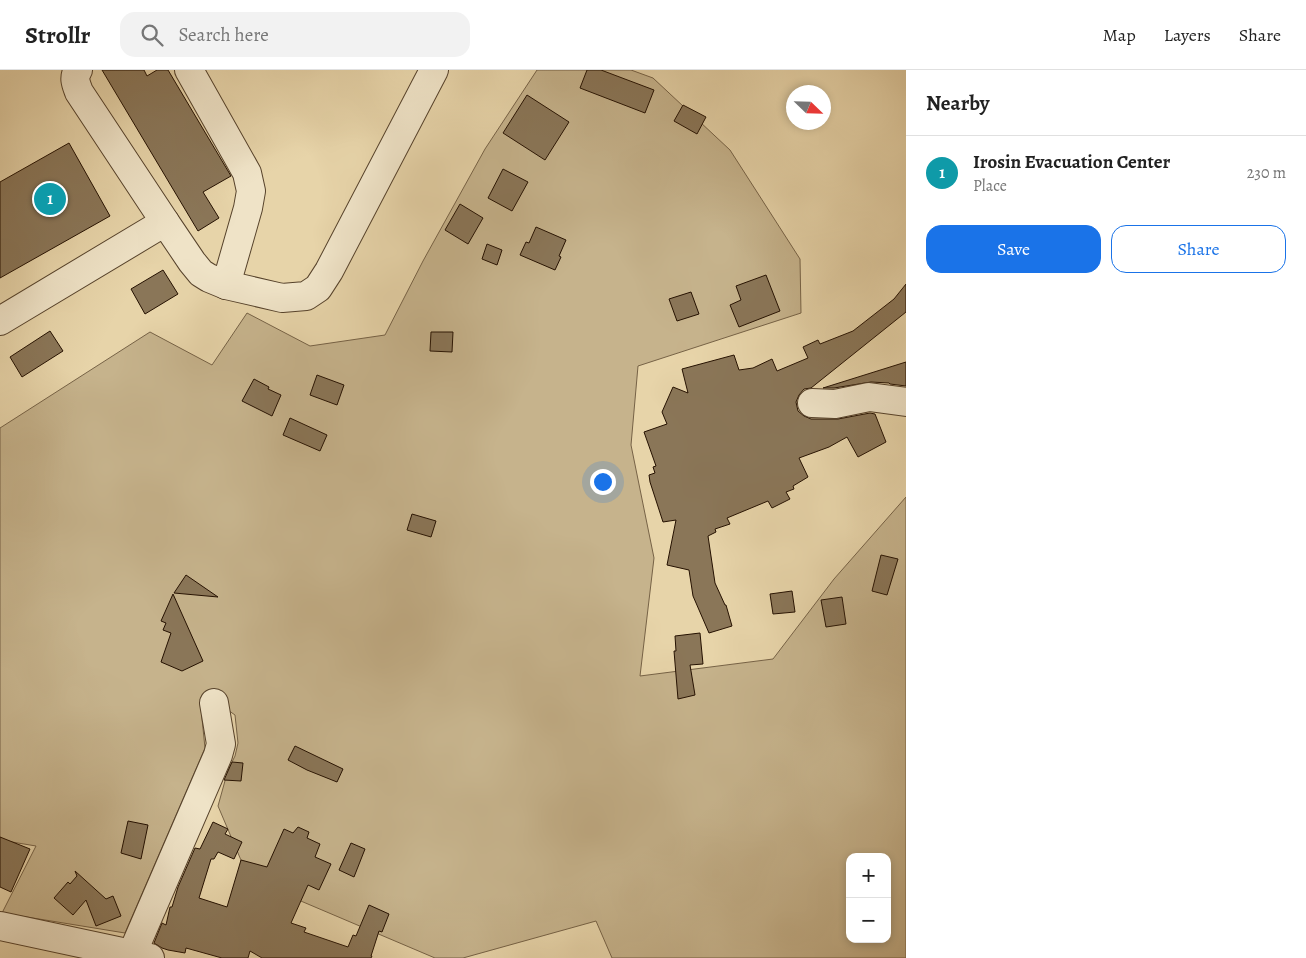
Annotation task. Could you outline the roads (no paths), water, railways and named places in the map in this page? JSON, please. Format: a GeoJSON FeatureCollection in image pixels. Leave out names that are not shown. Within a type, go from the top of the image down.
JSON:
{"type":"FeatureCollection","features":[{"type":"Feature","properties":{"kind":"street"},"geometry":{"type":"LineString","coordinates":[[78,70],[75,82],[79,92],[201,273],[226,285],[282,298],[306,296],[318,288],[329,271],[434,70]]}},
{"type":"Feature","properties":{"kind":"street"},"geometry":{"type":"LineString","coordinates":[[188,70],[247,173],[251,191],[226,285]]}},
{"type":"Feature","properties":{"kind":"street"},"geometry":{"type":"LineString","coordinates":[[0,321],[165,222]]}},
{"type":"Feature","properties":{"kind":"street"},"geometry":{"type":"LineString","coordinates":[[812,403],[835,404],[869,396],[906,402]]}},
{"type":"Feature","properties":{"kind":"street"},"geometry":{"type":"LineString","coordinates":[[0,926],[142,956],[218,755],[221,744],[214,703]]}},
{"type":"Feature","properties":{"kind":"place","name":"Irosin Evacuation Center"},"geometry":{"type":"Point","coordinates":[50,199]}}]}
